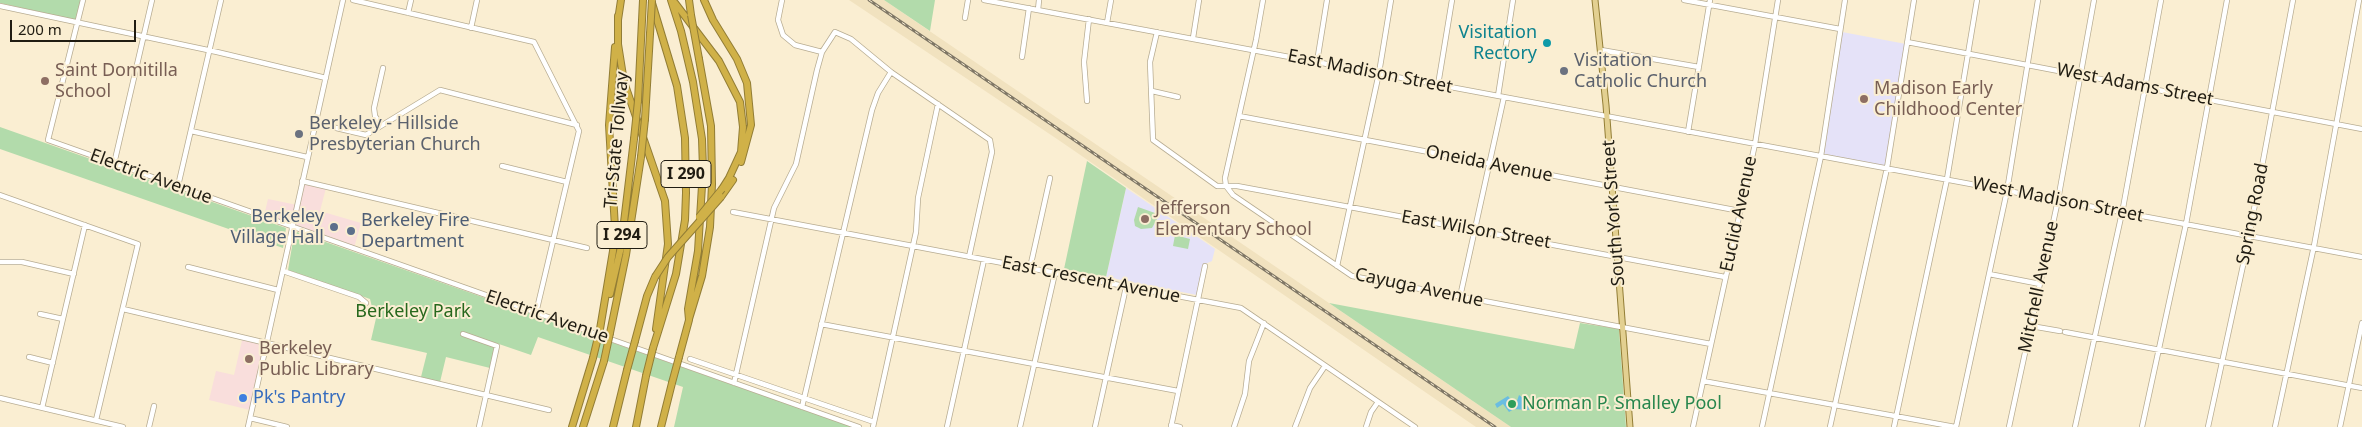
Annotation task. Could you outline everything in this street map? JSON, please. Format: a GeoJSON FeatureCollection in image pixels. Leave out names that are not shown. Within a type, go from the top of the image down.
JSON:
{"type":"FeatureCollection","features":[{"type":"Feature","properties":{"kind":"highway"},"geometry":{"type":"LineString","coordinates":[[600,329],[615,228],[609,108],[621,0]]}},
{"type":"Feature","properties":{"kind":"highway","name":"Tri-State Tollway"},"geometry":{"type":"LineString","coordinates":[[572,427],[593,358],[621,247],[638,100],[643,0]]}},
{"type":"Feature","properties":{"kind":"highway","name":"Tri-State Tollway"},"geometry":{"type":"LineString","coordinates":[[583,427],[604,361],[626,255],[645,119],[651,0]]}},
{"type":"Feature","properties":{"kind":"highway","name":"I 290"},"geometry":{"type":"LineString","coordinates":[[636,427],[653,346],[676,274],[685,220],[685,138],[676,86],[651,0]]}},
{"type":"Feature","properties":{"kind":"highway"},"geometry":{"type":"LineString","coordinates":[[672,0],[719,61],[740,102],[743,127],[740,152],[733,171],[722,189],[693,224],[689,232]]}},
{"type":"Feature","properties":{"kind":"highway","name":"I 290"},"geometry":{"type":"LineString","coordinates":[[661,427],[689,320],[688,309],[698,251],[702,205],[702,139],[687,54],[672,0]]}},
{"type":"Feature","properties":{"kind":"highway"},"geometry":{"type":"LineString","coordinates":[[689,0],[711,126],[712,184],[710,227],[702,276],[689,320]]}},
{"type":"Feature","properties":{"kind":"highway"},"geometry":{"type":"LineString","coordinates":[[613,427],[647,296],[655,277],[689,232],[721,197],[734,179],[746,151],[750,134],[751,110],[742,71],[713,20],[704,0]]}},
{"type":"Feature","properties":{"kind":"highway"},"geometry":{"type":"LineString","coordinates":[[618,16],[618,44],[624,82],[657,174],[665,201],[667,217],[668,244],[653,346]]}},
{"type":"Feature","properties":{"kind":"main road","name":"South York Street"},"geometry":{"type":"LineString","coordinates":[[1596,0],[1607,116],[1630,427]]}},
{"type":"Feature","properties":{"kind":"street"},"geometry":{"type":"LineString","coordinates":[[78,23],[84,0]]}},
{"type":"Feature","properties":{"kind":"street"},"geometry":{"type":"LineString","coordinates":[[114,164],[152,0]]}},
{"type":"Feature","properties":{"kind":"street"},"geometry":{"type":"LineString","coordinates":[[178,186],[221,0]]}},
{"type":"Feature","properties":{"kind":"street"},"geometry":{"type":"LineString","coordinates":[[248,427],[343,0]]}},
{"type":"Feature","properties":{"kind":"street"},"geometry":{"type":"LineString","coordinates":[[354,0],[534,42],[579,131],[536,313]]}},
{"type":"Feature","properties":{"kind":"street"},"geometry":{"type":"LineString","coordinates":[[408,13],[411,0]]}},
{"type":"Feature","properties":{"kind":"street"},"geometry":{"type":"LineString","coordinates":[[471,28],[477,0]]}},
{"type":"Feature","properties":{"kind":"street"},"geometry":{"type":"LineString","coordinates":[[782,0],[778,20],[783,35],[795,46],[822,52]]}},
{"type":"Feature","properties":{"kind":"street"},"geometry":{"type":"LineString","coordinates":[[965,18],[968,0]]}},
{"type":"Feature","properties":{"kind":"street","name":"East Madison Street"},"geometry":{"type":"LineString","coordinates":[[984,0],[1755,144]]}},
{"type":"Feature","properties":{"kind":"street"},"geometry":{"type":"LineString","coordinates":[[1038,10],[1039,0]]}},
{"type":"Feature","properties":{"kind":"street"},"geometry":{"type":"LineString","coordinates":[[1107,22],[1111,0]]}},
{"type":"Feature","properties":{"kind":"street"},"geometry":{"type":"LineString","coordinates":[[1192,38],[1199,0]]}},
{"type":"Feature","properties":{"kind":"street"},"geometry":{"type":"LineString","coordinates":[[1226,186],[1224,178],[1254,50],[1263,0]]}},
{"type":"Feature","properties":{"kind":"street"},"geometry":{"type":"LineString","coordinates":[[1317,62],[1327,0]]}},
{"type":"Feature","properties":{"kind":"street"},"geometry":{"type":"LineString","coordinates":[[1337,266],[1379,73],[1391,0]]}},
{"type":"Feature","properties":{"kind":"street"},"geometry":{"type":"LineString","coordinates":[[1438,85],[1452,0]]}},
{"type":"Feature","properties":{"kind":"street"},"geometry":{"type":"LineString","coordinates":[[1498,96],[1513,0]]}},
{"type":"Feature","properties":{"kind":"street"},"geometry":{"type":"LineString","coordinates":[[1684,0],[1710,2],[1776,18],[1840,29]]}},
{"type":"Feature","properties":{"kind":"street","name":"Euclid Avenue"},"geometry":{"type":"LineString","coordinates":[[1693,427],[1755,144],[1778,0]]}},
{"type":"Feature","properties":{"kind":"street"},"geometry":{"type":"LineString","coordinates":[[1762,427],[1821,156],[1845,0]]}},
{"type":"Feature","properties":{"kind":"street"},"geometry":{"type":"LineString","coordinates":[[1830,427],[1887,168],[1914,0]]}},
{"type":"Feature","properties":{"kind":"street"},"geometry":{"type":"LineString","coordinates":[[1894,427],[1947,179],[1976,0]]}},
{"type":"Feature","properties":{"kind":"street"},"geometry":{"type":"LineString","coordinates":[[1703,380],[1955,427],[2007,191],[2038,0]]}},
{"type":"Feature","properties":{"kind":"street","name":"Mitchell Avenue"},"geometry":{"type":"LineString","coordinates":[[2009,427],[2058,200],[2094,0]]}},
{"type":"Feature","properties":{"kind":"street"},"geometry":{"type":"LineString","coordinates":[[2076,427],[2122,212],[2161,0]]}},
{"type":"Feature","properties":{"kind":"street"},"geometry":{"type":"LineString","coordinates":[[2142,427],[2186,224],[2227,0]]}},
{"type":"Feature","properties":{"kind":"street","name":"Spring Road"},"geometry":{"type":"LineString","coordinates":[[2208,427],[2249,236],[2293,0]]}},
{"type":"Feature","properties":{"kind":"street"},"geometry":{"type":"LineString","coordinates":[[2275,427],[2313,248],[2358,0]]}},
{"type":"Feature","properties":{"kind":"street"},"geometry":{"type":"LineString","coordinates":[[1688,132],[1710,2]]}},
{"type":"Feature","properties":{"kind":"street"},"geometry":{"type":"LineString","coordinates":[[0,6],[326,78]]}},
{"type":"Feature","properties":{"kind":"street"},"geometry":{"type":"LineString","coordinates":[[1022,58],[1029,8]]}},
{"type":"Feature","properties":{"kind":"street"},"geometry":{"type":"LineString","coordinates":[[1087,101],[1084,62],[1089,19]]}},
{"type":"Feature","properties":{"kind":"street","name":"Electric Avenue"},"geometry":{"type":"LineString","coordinates":[[78,23],[48,140],[859,427]]}},
{"type":"Feature","properties":{"kind":"street"},"geometry":{"type":"LineString","coordinates":[[734,383],[771,219],[777,199],[796,164],[822,52],[835,32],[851,38],[891,72],[990,140],[992,152],[969,257]]}},
{"type":"Feature","properties":{"kind":"street","name":"Cayuga Avenue"},"geometry":{"type":"LineString","coordinates":[[1157,32],[1150,62],[1152,135],[1156,144],[1217,186],[1226,186],[1233,195],[1357,278],[1711,344]]}},
{"type":"Feature","properties":{"kind":"street","name":"West Adams Street"},"geometry":{"type":"LineString","coordinates":[[1907,42],[2362,129]]}},
{"type":"Feature","properties":{"kind":"street"},"geometry":{"type":"LineString","coordinates":[[1601,50],[1699,67]]}},
{"type":"Feature","properties":{"kind":"street"},"geometry":{"type":"LineString","coordinates":[[381,125],[375,116],[374,108],[384,68]]}},
{"type":"Feature","properties":{"kind":"street"},"geometry":{"type":"LineString","coordinates":[[802,407],[842,233],[854,194],[872,110],[878,93],[891,72]]}},
{"type":"Feature","properties":{"kind":"street"},"geometry":{"type":"LineString","coordinates":[[315,123],[366,135],[440,90],[577,124]]}},
{"type":"Feature","properties":{"kind":"street"},"geometry":{"type":"LineString","coordinates":[[1152,91],[1178,97]]}},
{"type":"Feature","properties":{"kind":"street"},"geometry":{"type":"LineString","coordinates":[[1460,297],[1504,97]]}},
{"type":"Feature","properties":{"kind":"street"},"geometry":{"type":"LineString","coordinates":[[690,358],[804,398],[873,425],[916,232],[918,198],[938,104]]}},
{"type":"Feature","properties":{"kind":"street","name":"Oneida Avenue"},"geometry":{"type":"LineString","coordinates":[[1239,116],[1740,211]]}},
{"type":"Feature","properties":{"kind":"street"},"geometry":{"type":"LineString","coordinates":[[191,130],[307,157]]}},
{"type":"Feature","properties":{"kind":"street","name":"West Madison Street"},"geometry":{"type":"LineString","coordinates":[[1755,144],[2362,257]]}},
{"type":"Feature","properties":{"kind":"street"},"geometry":{"type":"LineString","coordinates":[[502,166],[567,182]]}},
{"type":"Feature","properties":{"kind":"street"},"geometry":{"type":"LineString","coordinates":[[1030,268],[1050,178]]}},
{"type":"Feature","properties":{"kind":"street"},"geometry":{"type":"LineString","coordinates":[[302,181],[587,248]]}},
{"type":"Feature","properties":{"kind":"street","name":"East Wilson Street"},"geometry":{"type":"LineString","coordinates":[[1226,186],[1237,186],[1725,277]]}},
{"type":"Feature","properties":{"kind":"street"},"geometry":{"type":"LineString","coordinates":[[0,195],[138,244],[96,420]]}},
{"type":"Feature","properties":{"kind":"street","name":"East Crescent Avenue"},"geometry":{"type":"LineString","coordinates":[[733,212],[1241,308],[1415,427]]}},
{"type":"Feature","properties":{"kind":"street"},"geometry":{"type":"LineString","coordinates":[[42,408],[85,225]]}},
{"type":"Feature","properties":{"kind":"street"},"geometry":{"type":"LineString","coordinates":[[947,427],[984,260]]}},
{"type":"Feature","properties":{"kind":"street"},"geometry":{"type":"LineString","coordinates":[[0,262],[22,262],[74,274]]}},
{"type":"Feature","properties":{"kind":"street"},"geometry":{"type":"LineString","coordinates":[[1180,427],[1171,426],[1205,266]]}},
{"type":"Feature","properties":{"kind":"street"},"geometry":{"type":"LineString","coordinates":[[188,267],[278,290]]}},
{"type":"Feature","properties":{"kind":"street"},"geometry":{"type":"LineString","coordinates":[[283,271],[359,297],[366,304]]}},
{"type":"Feature","properties":{"kind":"street"},"geometry":{"type":"LineString","coordinates":[[1020,427],[1055,273]]}},
{"type":"Feature","properties":{"kind":"street"},"geometry":{"type":"LineString","coordinates":[[1989,274],[2040,284]]}},
{"type":"Feature","properties":{"kind":"street"},"geometry":{"type":"LineString","coordinates":[[1095,427],[1126,286]]}},
{"type":"Feature","properties":{"kind":"street"},"geometry":{"type":"LineString","coordinates":[[123,309],[549,410]]}},
{"type":"Feature","properties":{"kind":"street"},"geometry":{"type":"LineString","coordinates":[[40,314],[63,319]]}},
{"type":"Feature","properties":{"kind":"street"},"geometry":{"type":"LineString","coordinates":[[1234,427],[1244,394],[1249,361],[1264,323]]}},
{"type":"Feature","properties":{"kind":"street"},"geometry":{"type":"LineString","coordinates":[[2340,427],[2362,323]]}},
{"type":"Feature","properties":{"kind":"street"},"geometry":{"type":"LineString","coordinates":[[821,324],[1178,391]]}},
{"type":"Feature","properties":{"kind":"street"},"geometry":{"type":"LineString","coordinates":[[2030,326],[2362,388]]}},
{"type":"Feature","properties":{"kind":"street"},"geometry":{"type":"LineString","coordinates":[[463,334],[497,346],[479,427]]}},
{"type":"Feature","properties":{"kind":"street"},"geometry":{"type":"LineString","coordinates":[[29,357],[53,363]]}},
{"type":"Feature","properties":{"kind":"street"},"geometry":{"type":"LineString","coordinates":[[1295,427],[1310,388],[1325,366]]}},
{"type":"Feature","properties":{"kind":"street"},"geometry":{"type":"LineString","coordinates":[[0,398],[123,427]]}},
{"type":"Feature","properties":{"kind":"street"},"geometry":{"type":"LineString","coordinates":[[1366,427],[1371,412],[1378,402]]}},
{"type":"Feature","properties":{"kind":"street"},"geometry":{"type":"LineString","coordinates":[[149,427],[154,406]]}},
{"type":"Feature","properties":{"kind":"street"},"geometry":{"type":"LineString","coordinates":[[250,418],[287,427]]}},
{"type":"Feature","properties":{"kind":"shaded area"},"geometry":{"type":"Polygon","coordinates":[[[849,0],[884,0],[1511,427],[1476,427],[1060,141],[849,0]]]}},
{"type":"Feature","properties":{"kind":"shaded area","name":"Madison Early Childhood Center"},"geometry":{"type":"Polygon","coordinates":[[[1842,32],[1906,44],[1886,167],[1824,154],[1842,32]]]}},
{"type":"Feature","properties":{"kind":"shaded area"},"geometry":{"type":"Polygon","coordinates":[[[302,182],[326,188],[320,211],[361,223],[354,248],[264,216],[268,199],[297,205],[302,182]]]}},
{"type":"Feature","properties":{"kind":"shaded area","name":"Jefferson Elementary School"},"geometry":{"type":"Polygon","coordinates":[[[1126,188],[1215,249],[1212,261],[1203,265],[1197,295],[1106,277],[1126,188]]]}},
{"type":"Feature","properties":{"kind":"shaded area"},"geometry":{"type":"Polygon","coordinates":[[[243,336],[265,342],[250,410],[209,400],[216,371],[234,375],[243,336]]]}},
{"type":"Feature","properties":{"kind":"green space"},"geometry":{"type":"Polygon","coordinates":[[[0,0],[81,0],[76,20],[0,3],[0,0]]]}},
{"type":"Feature","properties":{"kind":"green space"},"geometry":{"type":"Polygon","coordinates":[[[884,0],[935,0],[930,31],[884,0]]]}},
{"type":"Feature","properties":{"kind":"green space"},"geometry":{"type":"Polygon","coordinates":[[[0,127],[286,228],[283,248],[0,149],[0,127]]]}},
{"type":"Feature","properties":{"kind":"green space"},"geometry":{"type":"Polygon","coordinates":[[[1087,161],[1126,188],[1106,277],[1064,269],[1087,161]]]}},
{"type":"Feature","properties":{"kind":"green space"},"geometry":{"type":"Polygon","coordinates":[[[1138,207],[1155,213],[1157,219],[1152,228],[1141,229],[1135,226],[1134,220],[1138,207]]]}},
{"type":"Feature","properties":{"kind":"green space","name":"Berkeley Park"},"geometry":{"type":"Polygon","coordinates":[[[297,232],[853,427],[674,427],[683,387],[538,337],[531,355],[496,343],[490,368],[446,357],[440,382],[421,377],[427,353],[371,340],[377,314],[372,307],[370,299],[288,270],[294,235],[297,232]]]}},
{"type":"Feature","properties":{"kind":"green space"},"geometry":{"type":"Polygon","coordinates":[[[1175,235],[1190,239],[1188,249],[1173,246],[1175,235]]]}},
{"type":"Feature","properties":{"kind":"green space"},"geometry":{"type":"Polygon","coordinates":[[[1329,303],[1574,349],[1580,323],[1619,329],[1626,427],[1511,427],[1329,303]]]}},
{"type":"Feature","properties":{"kind":"water","name":"Norman P. Smalley Pool"},"geometry":{"type":"Polygon","coordinates":[[[1519,395],[1527,401],[1529,410],[1514,409],[1509,412],[1503,404],[1497,408],[1495,404],[1508,396],[1512,401],[1517,401],[1519,395]]]}},
{"type":"Feature","properties":{"kind":"railway"},"geometry":{"type":"LineString","coordinates":[[869,0],[1495,427]]}},
{"type":"Feature","properties":{"kind":"place","name":"Visitation Rectory"},"geometry":{"type":"Point","coordinates":[1547,43]}},
{"type":"Feature","properties":{"kind":"place","name":"Visitation Catholic Church"},"geometry":{"type":"Point","coordinates":[1564,71]}},
{"type":"Feature","properties":{"kind":"place","name":"Saint Domitilla School"},"geometry":{"type":"Point","coordinates":[45,81]}},
{"type":"Feature","properties":{"kind":"place","name":"Madison Early Childhood Center"},"geometry":{"type":"Point","coordinates":[1864,99]}},
{"type":"Feature","properties":{"kind":"place","name":"Berkeley - Hillside Presbyterian Church"},"geometry":{"type":"Point","coordinates":[299,134]}},
{"type":"Feature","properties":{"kind":"place","name":"Jefferson Elementary School"},"geometry":{"type":"Point","coordinates":[1145,219]}},
{"type":"Feature","properties":{"kind":"place","name":"Berkeley Village Hall"},"geometry":{"type":"Point","coordinates":[334,227]}},
{"type":"Feature","properties":{"kind":"place","name":"Berkeley Fire Department"},"geometry":{"type":"Point","coordinates":[351,231]}},
{"type":"Feature","properties":{"kind":"place","name":"Berkeley Public Library"},"geometry":{"type":"Point","coordinates":[249,359]}},
{"type":"Feature","properties":{"kind":"place","name":"Pk's Pantry"},"geometry":{"type":"Point","coordinates":[243,398]}},
{"type":"Feature","properties":{"kind":"place","name":"Norman P. Smalley Pool"},"geometry":{"type":"Point","coordinates":[1512,404]}}]}
